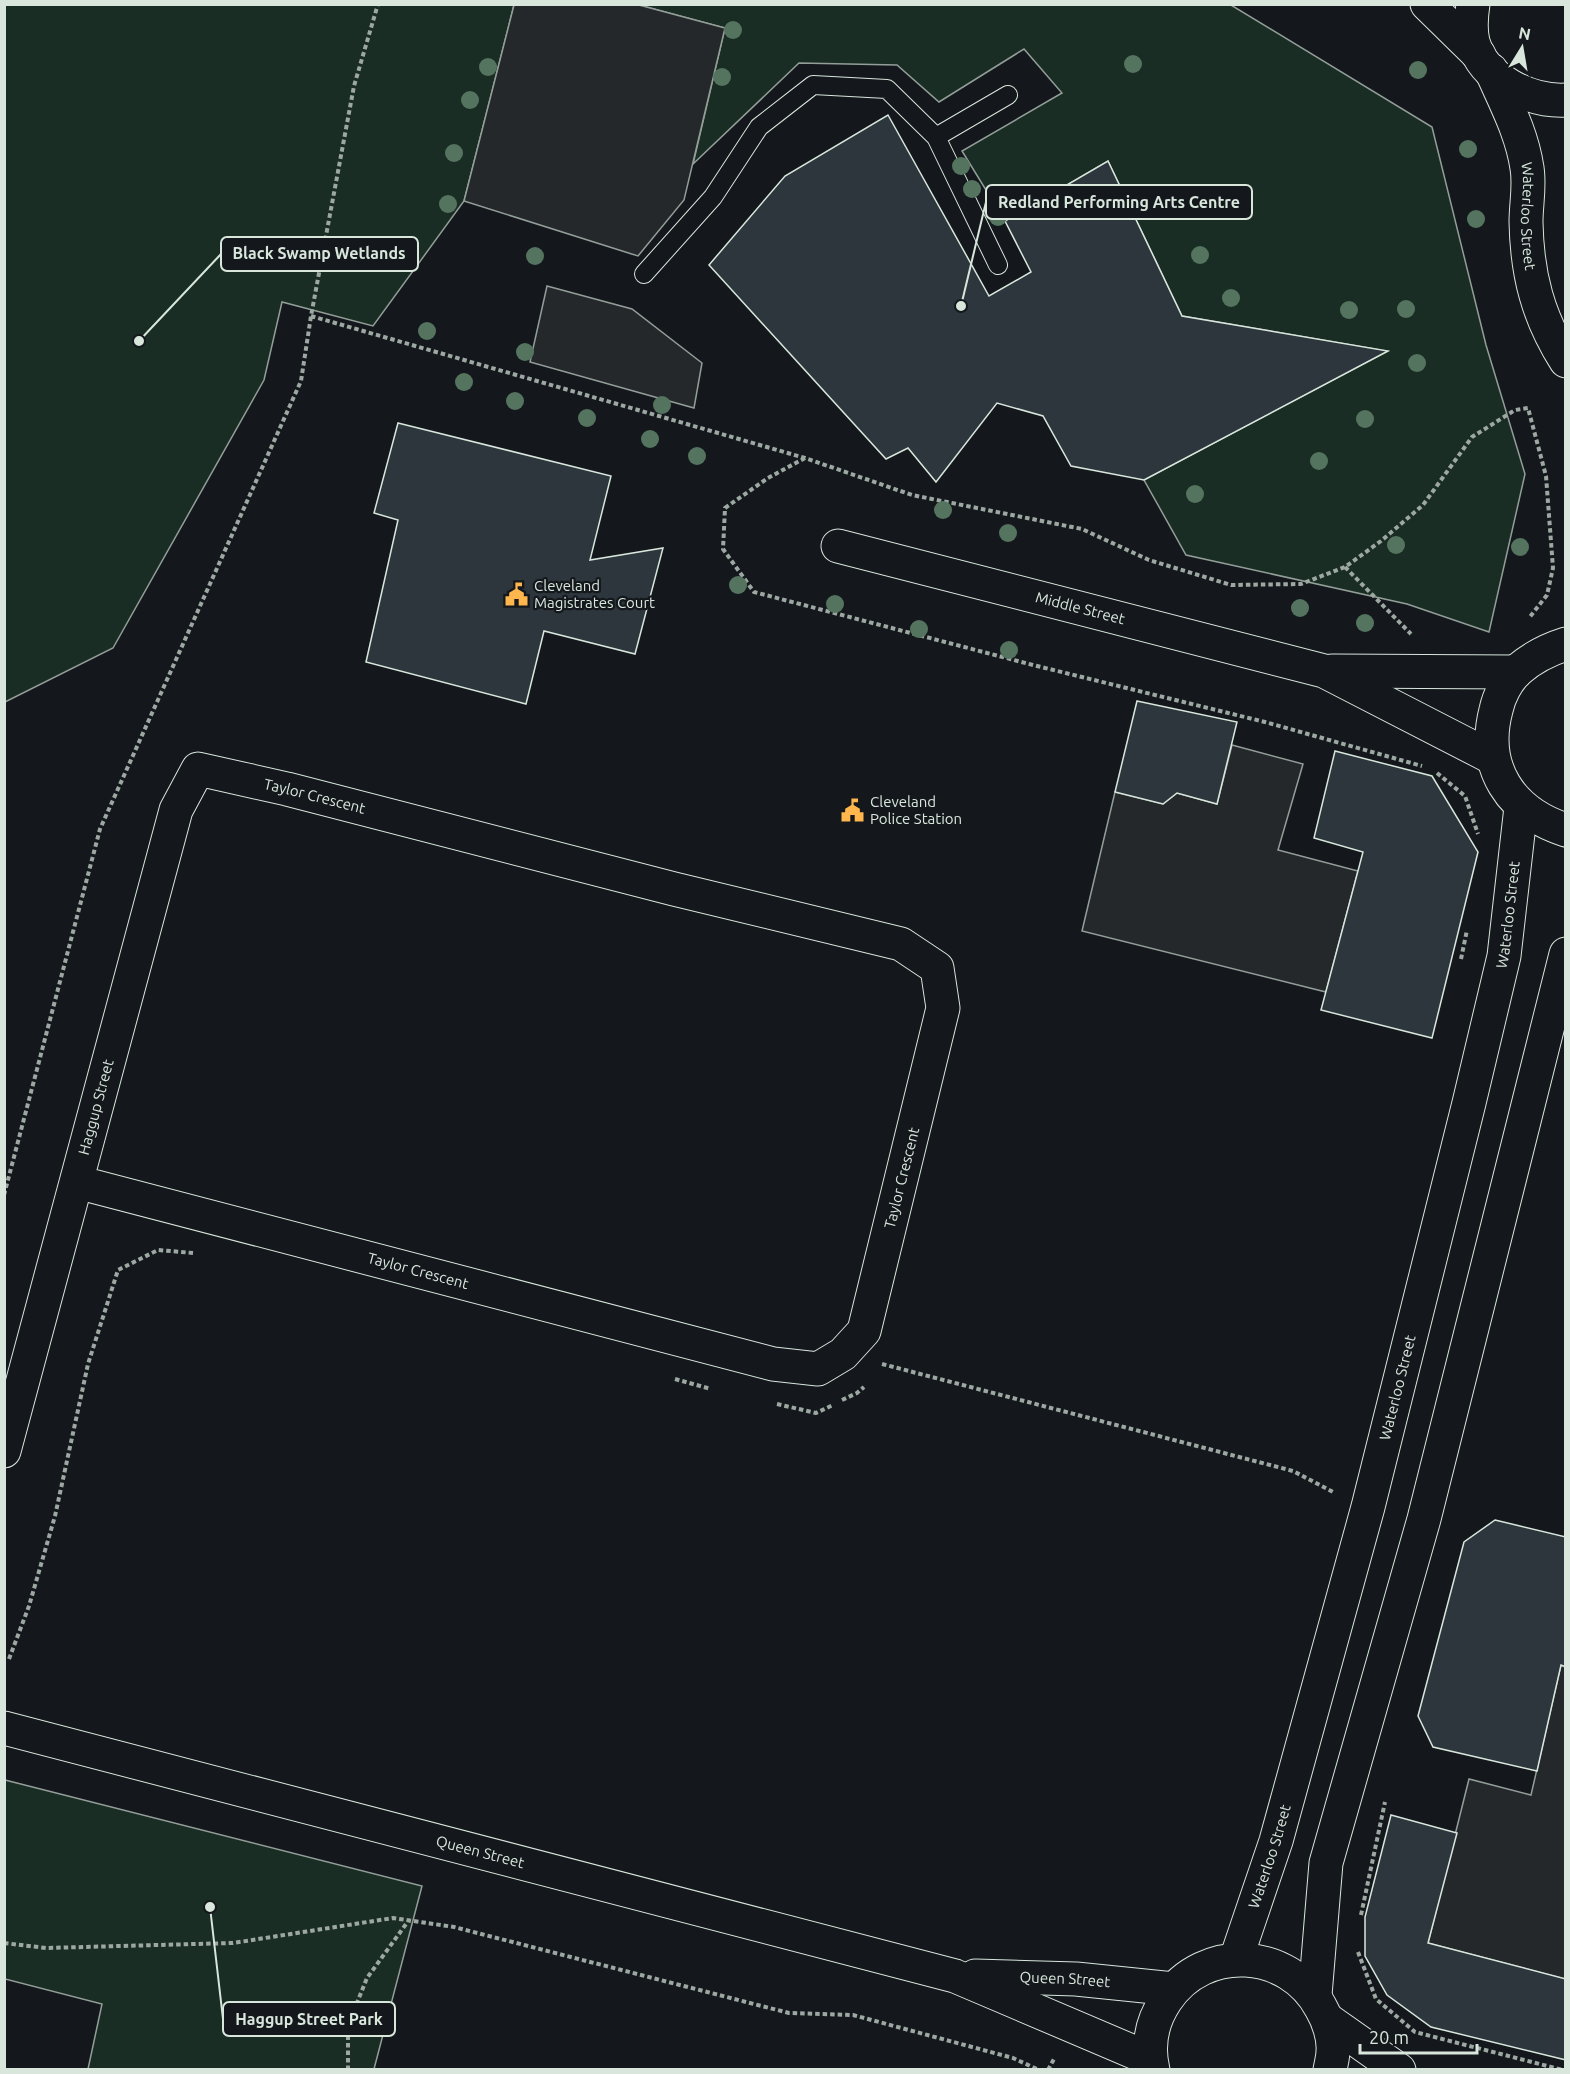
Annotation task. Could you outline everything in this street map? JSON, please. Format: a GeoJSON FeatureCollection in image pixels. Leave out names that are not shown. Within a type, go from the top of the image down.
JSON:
{"type":"FeatureCollection","features":[{"type":"Feature","properties":{"kind":"main road"},"geometry":{"type":"LineString","coordinates":[[1427,4],[1507,84],[1523,93],[1543,99],[1566,100]]}},
{"type":"Feature","properties":{"kind":"main road","name":"Waterloo Street"},"geometry":{"type":"LineString","coordinates":[[1473,4],[1470,25],[1472,34],[1518,130],[1524,150],[1529,186],[1526,221],[1527,249],[1536,302],[1546,327],[1566,361]]}},
{"type":"Feature","properties":{"kind":"main road","name":"Middle Street"},"geometry":{"type":"LineString","coordinates":[[838,546],[1324,671],[1493,758]]}},
{"type":"Feature","properties":{"kind":"main road"},"geometry":{"type":"LineString","coordinates":[[1566,644],[1542,652],[1516,672],[1499,698],[1492,727],[1493,758],[1503,784],[1521,807],[1545,823],[1566,830]]}},
{"type":"Feature","properties":{"kind":"main road","name":"Middle Street"},"geometry":{"type":"LineString","coordinates":[[1324,671],[1516,672]]}},
{"type":"Feature","properties":{"kind":"main road","name":"Haggup Street"},"geometry":{"type":"LineString","coordinates":[[4,1450],[176,810],[198,768]]}},
{"type":"Feature","properties":{"kind":"main road","name":"Taylor Crescent"},"geometry":{"type":"LineString","coordinates":[[76,1182],[773,1364],[818,1369],[843,1354],[864,1331],[943,1008],[937,968],[901,944],[198,768]]}},
{"type":"Feature","properties":{"kind":"main road","name":"Waterloo Street"},"geometry":{"type":"LineString","coordinates":[[1236,1959],[1276,1842],[1368,1507],[1504,956],[1521,807]]}},
{"type":"Feature","properties":{"kind":"main road"},"geometry":{"type":"LineString","coordinates":[[1330,2070],[1334,2049],[1321,2007],[1326,1863],[1424,1519],[1566,954]]}},
{"type":"Feature","properties":{"kind":"main road","name":"Queen Street"},"geometry":{"type":"LineString","coordinates":[[4,1728],[955,1976],[1152,2064]]}},
{"type":"Feature","properties":{"kind":"main road"},"geometry":{"type":"LineString","coordinates":[[1152,2064],[1151,2033],[1160,2010],[1173,1989],[1192,1973],[1213,1963],[1236,1959],[1266,1962],[1293,1974],[1321,2007],[1399,2070]]}},
{"type":"Feature","properties":{"kind":"main road","name":"Queen Street"},"geometry":{"type":"LineString","coordinates":[[955,1976],[1076,1979],[1173,1989]]}},
{"type":"Feature","properties":{"kind":"lane"},"geometry":{"type":"LineString","coordinates":[[644,274],[712,197],[759,127],[813,84],[887,89],[936,137],[998,265]]}},
{"type":"Feature","properties":{"kind":"lane"},"geometry":{"type":"LineString","coordinates":[[936,137],[1008,95]]}},
{"type":"Feature","properties":{"kind":"path"},"geometry":{"type":"LineString","coordinates":[[4,1195],[100,829],[301,381],[354,86],[378,4]]}},
{"type":"Feature","properties":{"kind":"path"},"geometry":{"type":"LineString","coordinates":[[311,316],[805,458],[912,495],[1082,529],[1149,560],[1231,585],[1301,584],[1345,567],[1382,541],[1423,505],[1472,437],[1515,410],[1528,408],[1546,476],[1553,568],[1547,595],[1523,625]]}},
{"type":"Feature","properties":{"kind":"path"},"geometry":{"type":"LineString","coordinates":[[805,458],[768,478],[725,508],[723,549],[754,592],[1033,665],[1265,722],[1432,769],[1465,796],[1478,831],[1479,841]]}},
{"type":"Feature","properties":{"kind":"path"},"geometry":{"type":"LineString","coordinates":[[1345,567],[1415,638]]}},
{"type":"Feature","properties":{"kind":"path"},"geometry":{"type":"LineString","coordinates":[[1461,959],[1468,927]]}},
{"type":"Feature","properties":{"kind":"path"},"geometry":{"type":"LineString","coordinates":[[9,1659],[29,1606],[55,1516],[88,1364],[118,1270],[158,1250],[203,1254]]}},
{"type":"Feature","properties":{"kind":"path"},"geometry":{"type":"LineString","coordinates":[[843,1354],[1293,1472],[1323,1489],[1368,1507]]}},
{"type":"Feature","properties":{"kind":"path"},"geometry":{"type":"LineString","coordinates":[[878,1372],[885,1365]]}},
{"type":"Feature","properties":{"kind":"path"},"geometry":{"type":"LineString","coordinates":[[667,1377],[711,1389]]}},
{"type":"Feature","properties":{"kind":"path"},"geometry":{"type":"LineString","coordinates":[[769,1402],[816,1413],[857,1393],[871,1379]]}},
{"type":"Feature","properties":{"kind":"path"},"geometry":{"type":"LineString","coordinates":[[1360,1922],[1386,1795]]}},
{"type":"Feature","properties":{"kind":"path"},"geometry":{"type":"LineString","coordinates":[[4,1943],[46,1948],[233,1943],[393,1918],[410,1919],[454,1927],[789,2013],[853,2015],[1013,2058],[1039,2070]]}},
{"type":"Feature","properties":{"kind":"path"},"geometry":{"type":"LineString","coordinates":[[348,2070],[348,2025],[367,1978],[410,1919]]}},
{"type":"Feature","properties":{"kind":"path"},"geometry":{"type":"LineString","coordinates":[[1355,1945],[1376,1999],[1415,2032],[1563,2070]]}},
{"type":"Feature","properties":{"kind":"green space"},"geometry":{"type":"Polygon","coordinates":[[[5,5],[514,5],[464,201],[373,326],[282,302],[264,380],[113,648],[5,702],[5,5]]]}},
{"type":"Feature","properties":{"kind":"green space"},"geometry":{"type":"Polygon","coordinates":[[[639,5],[1231,5],[1432,127],[1486,345],[1525,474],[1489,632],[1407,604],[1186,555],[1144,480],[1387,351],[1182,316],[1108,161],[1005,221],[962,151],[1062,93],[1024,49],[939,102],[897,65],[799,63],[693,164],[725,28],[639,5]]]}},
{"type":"Feature","properties":{"kind":"green space"},"geometry":{"type":"Polygon","coordinates":[[[5,1780],[422,1886],[374,2069],[88,2069],[102,2004],[5,1979],[5,1780]]]}},
{"type":"Feature","properties":{"kind":"shaded area"},"geometry":{"type":"Polygon","coordinates":[[[514,5],[639,5],[725,28],[684,200],[638,256],[464,201],[514,5]]]}},
{"type":"Feature","properties":{"kind":"shaded area"},"geometry":{"type":"Polygon","coordinates":[[[547,286],[632,309],[702,363],[694,408],[530,362],[547,286]]]}},
{"type":"Feature","properties":{"kind":"shaded area"},"geometry":{"type":"Polygon","coordinates":[[[1232,745],[1303,764],[1278,850],[1358,871],[1326,992],[1082,931],[1115,792],[1163,804],[1177,793],[1217,804],[1232,745]]]}},
{"type":"Feature","properties":{"kind":"shaded area"},"geometry":{"type":"Polygon","coordinates":[[[1561,1665],[1565,1667],[1565,1979],[1428,1943],[1469,1779],[1531,1795],[1561,1665]]]}},
{"type":"Feature","properties":{"kind":"building"},"geometry":{"type":"Polygon","coordinates":[[[888,115],[989,296],[1031,272],[1005,221],[1108,161],[1182,316],[1388,351],[1144,480],[1071,466],[1043,416],[997,403],[936,482],[908,448],[886,459],[709,265],[785,176],[888,115]]]}},
{"type":"Feature","properties":{"kind":"building","name":"Cleveland Magistrates Court"},"geometry":{"type":"Polygon","coordinates":[[[398,423],[611,476],[590,560],[663,548],[635,654],[544,631],[526,704],[366,662],[398,520],[374,513],[398,423]]]}},
{"type":"Feature","properties":{"kind":"building"},"geometry":{"type":"Polygon","coordinates":[[[1137,701],[1237,722],[1217,804],[1177,793],[1163,804],[1115,792],[1137,701]]]}},
{"type":"Feature","properties":{"kind":"building"},"geometry":{"type":"Polygon","coordinates":[[[1335,751],[1432,776],[1478,852],[1432,1038],[1321,1010],[1363,852],[1314,838],[1335,751]]]}},
{"type":"Feature","properties":{"kind":"building"},"geometry":{"type":"Polygon","coordinates":[[[1495,1520],[1566,1537],[1566,1667],[1561,1665],[1537,1771],[1433,1747],[1418,1716],[1464,1542],[1495,1520]]]}},
{"type":"Feature","properties":{"kind":"building"},"geometry":{"type":"Polygon","coordinates":[[[1391,1815],[1457,1833],[1428,1943],[1566,1979],[1566,2060],[1431,2027],[1387,1995],[1365,1956],[1365,1917],[1391,1815]]]}},
{"type":"Feature","properties":{"kind":"place","name":"Redland Performing Arts Centre"},"geometry":{"type":"Point","coordinates":[961,306]}},
{"type":"Feature","properties":{"kind":"place","name":"Black Swamp Wetlands"},"geometry":{"type":"Point","coordinates":[139,341]}},
{"type":"Feature","properties":{"kind":"place","name":"Cleveland Magistrates Court"},"geometry":{"type":"Point","coordinates":[516,595]}},
{"type":"Feature","properties":{"kind":"place","name":"Cleveland Police Station"},"geometry":{"type":"Point","coordinates":[852,811]}},
{"type":"Feature","properties":{"kind":"place","name":"Haggup Street Park"},"geometry":{"type":"Point","coordinates":[210,1907]}}]}
